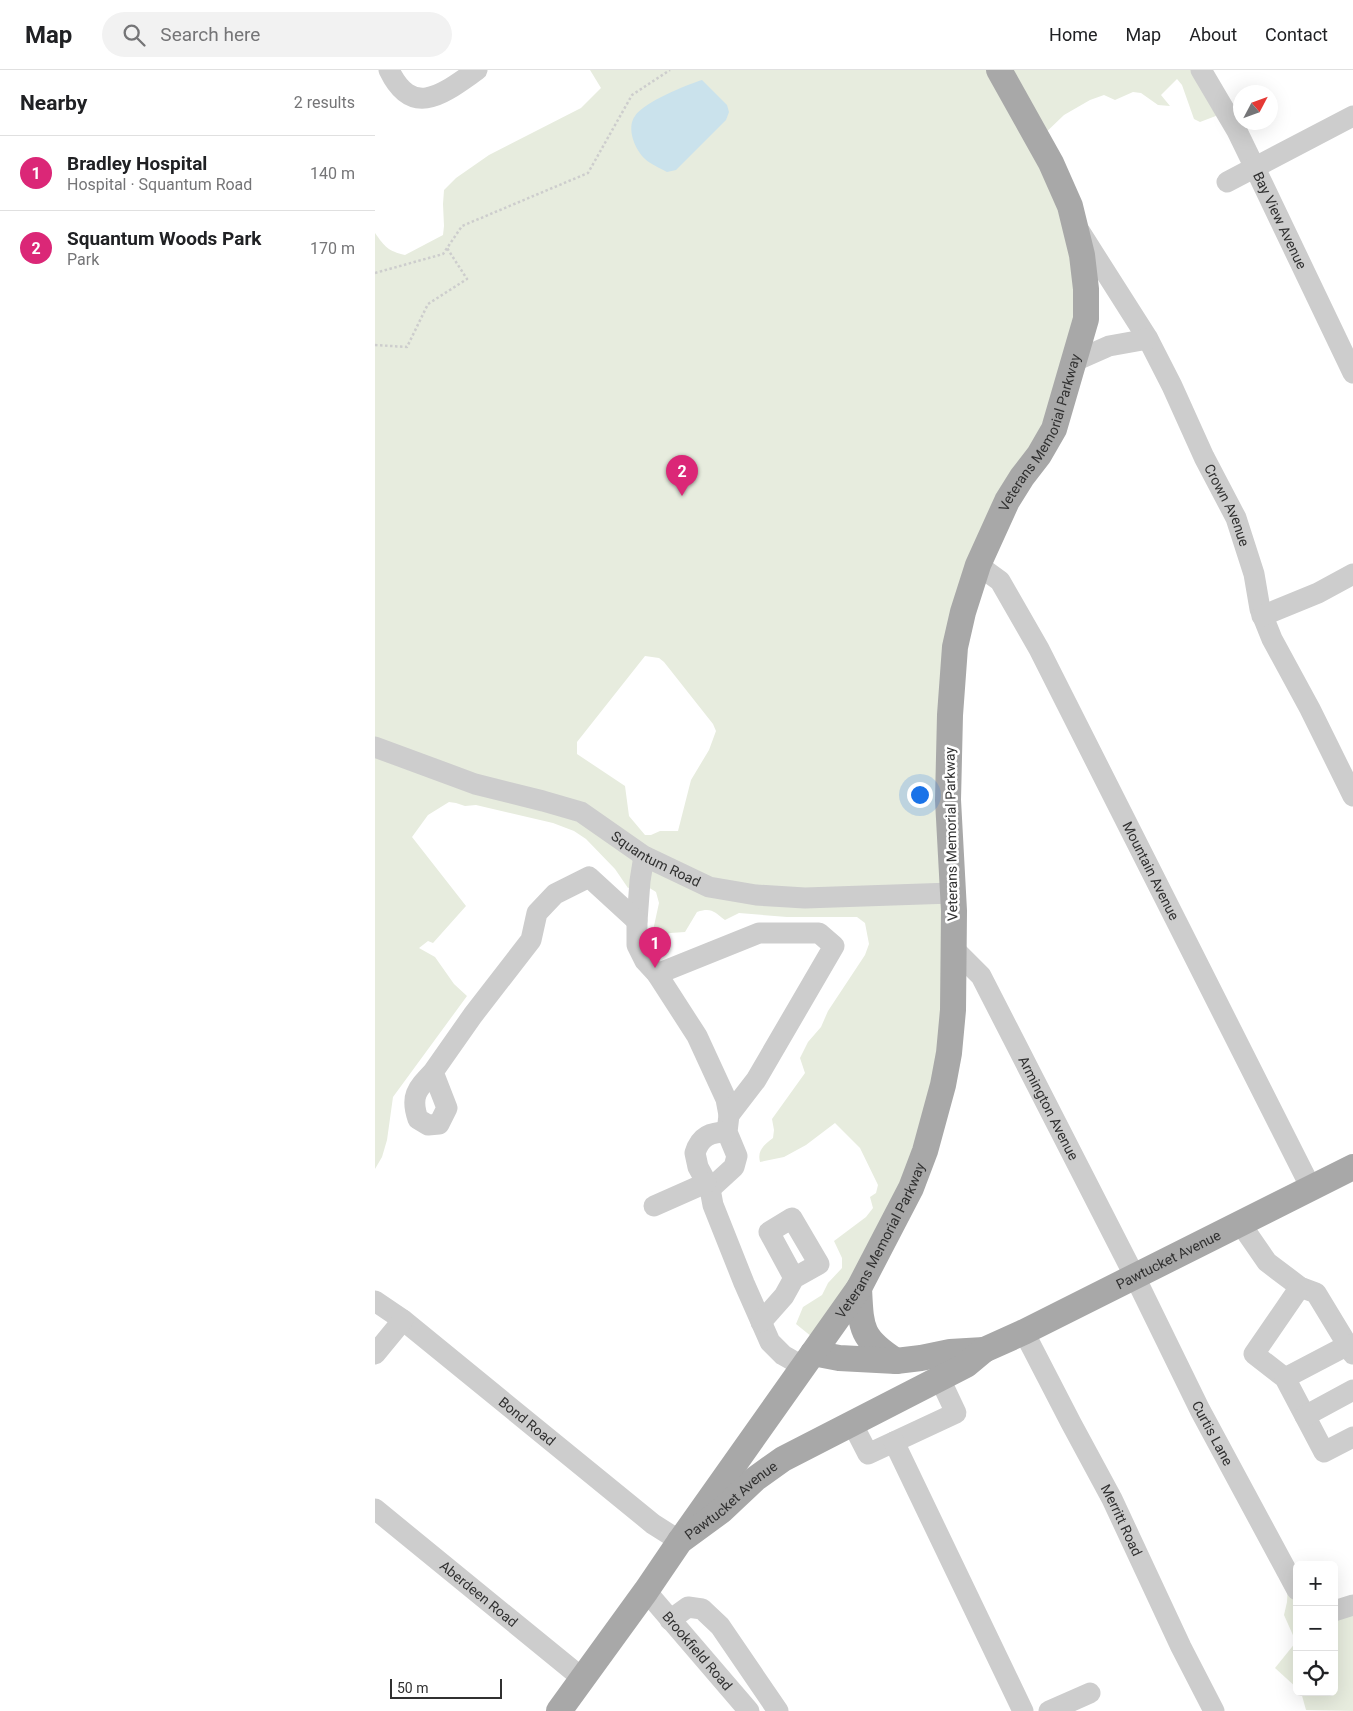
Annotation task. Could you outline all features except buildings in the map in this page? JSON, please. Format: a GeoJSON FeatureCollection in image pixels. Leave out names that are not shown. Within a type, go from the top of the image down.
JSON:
{"type":"FeatureCollection","features":[{"type":"Feature","properties":{"kind":"main road","name":"Veterans Memorial Parkway"},"geometry":{"type":"LineString","coordinates":[[679,1541],[859,1288],[911,1188],[935,1118],[949,1053],[953,1010],[954,911],[948,800],[950,715],[955,647],[977,565],[1007,501],[1039,455],[1054,429],[1086,319],[1086,289],[1082,255],[1070,206],[1051,163],[999,70]]}},
{"type":"Feature","properties":{"kind":"main road","name":"Pawtucket Avenue"},"geometry":{"type":"LineString","coordinates":[[559,1711],[646,1591],[679,1541],[721,1511],[755,1479],[783,1459],[940,1379],[1024,1332],[1353,1167]]}},
{"type":"Feature","properties":{"kind":"main road"},"geometry":{"type":"LineString","coordinates":[[859,1288],[861,1316],[865,1334],[876,1347],[896,1361]]}},
{"type":"Feature","properties":{"kind":"main road","name":"Pawtucket Avenue"},"geometry":{"type":"LineString","coordinates":[[809,1360],[839,1358],[896,1361],[950,1352],[975,1358]]}},
{"type":"Feature","properties":{"kind":"main road","name":"Pawtucket Avenue"},"geometry":{"type":"LineString","coordinates":[[809,1360],[855,1377],[884,1378],[908,1377],[975,1358]]}},
{"type":"Feature","properties":{"kind":"street"},"geometry":{"type":"LineString","coordinates":[[389,70],[396,84],[411,97],[427,99],[450,88],[477,70]]}},
{"type":"Feature","properties":{"kind":"street","name":"Bay View Avenue"},"geometry":{"type":"LineString","coordinates":[[1201,70],[1237,131],[1353,373]]}},
{"type":"Feature","properties":{"kind":"street"},"geometry":{"type":"LineString","coordinates":[[1227,182],[1353,116]]}},
{"type":"Feature","properties":{"kind":"street","name":"Crown Avenue"},"geometry":{"type":"LineString","coordinates":[[1076,226],[1148,339],[1172,386],[1204,457],[1236,518],[1254,574],[1262,616],[1272,640],[1310,709],[1353,796]]}},
{"type":"Feature","properties":{"kind":"street"},"geometry":{"type":"LineString","coordinates":[[1075,361],[1109,346],[1148,339]]}},
{"type":"Feature","properties":{"kind":"street","name":"Mountain Avenue"},"geometry":{"type":"LineString","coordinates":[[977,565],[1000,581],[1039,649],[1311,1188]]}},
{"type":"Feature","properties":{"kind":"street"},"geometry":{"type":"LineString","coordinates":[[1262,616],[1317,593],[1353,574]]}},
{"type":"Feature","properties":{"kind":"street","name":"Squantum Road"},"geometry":{"type":"LineString","coordinates":[[375,747],[475,784],[543,800],[581,812],[644,856],[709,888],[756,895],[805,898],[952,893]]}},
{"type":"Feature","properties":{"kind":"street"},"geometry":{"type":"LineString","coordinates":[[644,856],[640,881],[637,945],[645,961],[657,974],[697,1036],[726,1098],[728,1123],[737,1156],[734,1166],[708,1186],[654,1206]]}},
{"type":"Feature","properties":{"kind":"street"},"geometry":{"type":"LineString","coordinates":[[433,1072],[473,1015],[531,940],[537,913],[555,894],[589,877],[637,921]]}},
{"type":"Feature","properties":{"kind":"street"},"geometry":{"type":"LineString","coordinates":[[657,974],[759,933],[819,933],[834,946],[756,1080],[728,1123],[708,1136],[697,1147],[695,1152],[698,1167],[708,1186],[713,1205],[764,1328],[789,1342],[809,1360]]}},
{"type":"Feature","properties":{"kind":"street","name":"Armington Avenue"},"geometry":{"type":"LineString","coordinates":[[953,948],[981,976],[1134,1276]]}},
{"type":"Feature","properties":{"kind":"street"},"geometry":{"type":"LineString","coordinates":[[1240,1223],[1267,1262],[1301,1287],[1316,1293],[1350,1349],[1285,1378]]}},
{"type":"Feature","properties":{"kind":"street","name":"Curtis Lane"},"geometry":{"type":"LineString","coordinates":[[1134,1276],[1200,1410],[1293,1583]]}},
{"type":"Feature","properties":{"kind":"street"},"geometry":{"type":"LineString","coordinates":[[764,1328],[785,1296],[794,1278]]}},
{"type":"Feature","properties":{"kind":"street"},"geometry":{"type":"LineString","coordinates":[[1301,1287],[1254,1354],[1285,1378],[1324,1452],[1353,1437]]}},
{"type":"Feature","properties":{"kind":"street","name":"Bond Road"},"geometry":{"type":"LineString","coordinates":[[375,1301],[403,1320],[653,1524],[679,1541]]}},
{"type":"Feature","properties":{"kind":"street"},"geometry":{"type":"LineString","coordinates":[[375,1354],[403,1320]]}},
{"type":"Feature","properties":{"kind":"street","name":"Merritt Road"},"geometry":{"type":"LineString","coordinates":[[1024,1332],[1112,1499],[1181,1647],[1215,1711]]}},
{"type":"Feature","properties":{"kind":"street"},"geometry":{"type":"LineString","coordinates":[[852,1423],[868,1454],[957,1413],[940,1379]]}},
{"type":"Feature","properties":{"kind":"street"},"geometry":{"type":"LineString","coordinates":[[1305,1416],[1353,1390]]}},
{"type":"Feature","properties":{"kind":"street"},"geometry":{"type":"LineString","coordinates":[[893,1442],[1023,1711]]}},
{"type":"Feature","properties":{"kind":"street","name":"Aberdeen Road"},"geometry":{"type":"LineString","coordinates":[[375,1509],[582,1678]]}},
{"type":"Feature","properties":{"kind":"street","name":"Brookfield Road"},"geometry":{"type":"LineString","coordinates":[[646,1591],[749,1711]]}},
{"type":"Feature","properties":{"kind":"street"},"geometry":{"type":"LineString","coordinates":[[1338,1611],[1353,1605]]}},
{"type":"Feature","properties":{"kind":"street"},"geometry":{"type":"LineString","coordinates":[[670,1620],[688,1607],[702,1609],[720,1626],[778,1711]]}},
{"type":"Feature","properties":{"kind":"street"},"geometry":{"type":"LineString","coordinates":[[1049,1711],[1090,1692]]}},
{"type":"Feature","properties":{"kind":"path"},"geometry":{"type":"LineString","coordinates":[[375,274],[443,254],[462,226],[588,173],[633,95],[670,70]]}},
{"type":"Feature","properties":{"kind":"path"},"geometry":{"type":"LineString","coordinates":[[375,345],[407,347],[428,304],[467,279],[447,248]]}},
{"type":"Feature","properties":{"kind":"shaded area"},"geometry":{"type":"Polygon","coordinates":[[[590,70],[1199,70],[1221,114],[1200,122],[1194,119],[1182,85],[1177,79],[1161,95],[1170,106],[1158,105],[1141,93],[1133,92],[1115,100],[1104,95],[1090,100],[1064,115],[1039,139],[1087,317],[961,617],[936,1117],[817,1341],[796,1324],[803,1307],[822,1295],[828,1283],[842,1268],[842,1258],[834,1241],[866,1217],[873,1208],[870,1197],[876,1193],[878,1185],[860,1148],[835,1123],[806,1145],[784,1157],[760,1162],[759,1154],[764,1146],[773,1138],[772,1119],[805,1073],[800,1058],[808,1042],[821,1027],[828,1011],[865,955],[869,944],[865,923],[857,917],[787,917],[739,913],[725,920],[713,911],[706,910],[697,912],[685,932],[670,933],[656,940],[652,935],[659,903],[656,892],[643,885],[628,888],[615,869],[586,839],[574,831],[553,823],[476,805],[465,806],[449,802],[428,815],[412,837],[466,906],[433,943],[428,941],[419,948],[435,957],[454,984],[467,996],[393,1097],[387,1140],[382,1157],[375,1169],[375,233],[387,248],[405,255],[443,235],[444,190],[456,178],[489,155],[581,108],[601,88],[590,70]],[[645,656],[577,742],[577,754],[625,786],[629,816],[645,835],[651,835],[660,831],[678,831],[691,780],[709,750],[716,731],[713,724],[659,658],[645,656]]]}},
{"type":"Feature","properties":{"kind":"shaded area"},"geometry":{"type":"Polygon","coordinates":[[[1288,1585],[1293,1587],[1293,1635],[1284,1615],[1288,1585]]]}},
{"type":"Feature","properties":{"kind":"shaded area"},"geometry":{"type":"Polygon","coordinates":[[[1353,1604],[1353,1711],[1306,1710],[1302,1696],[1338,1696],[1338,1610],[1353,1604]]]}},
{"type":"Feature","properties":{"kind":"shaded area"},"geometry":{"type":"Polygon","coordinates":[[[1293,1646],[1293,1684],[1275,1668],[1293,1646]]]}},
{"type":"Feature","properties":{"kind":"water"},"geometry":{"type":"Polygon","coordinates":[[[702,80],[727,105],[729,112],[726,120],[676,170],[667,172],[649,162],[641,154],[633,138],[632,121],[647,105],[676,90],[702,80]]]}},
{"type":"Feature","properties":{"kind":"place","name":"Squantum Woods Park"},"geometry":{"type":"Point","coordinates":[682,496]}},
{"type":"Feature","properties":{"kind":"place","name":"Bradley Hospital"},"geometry":{"type":"Point","coordinates":[655,968]}}]}
